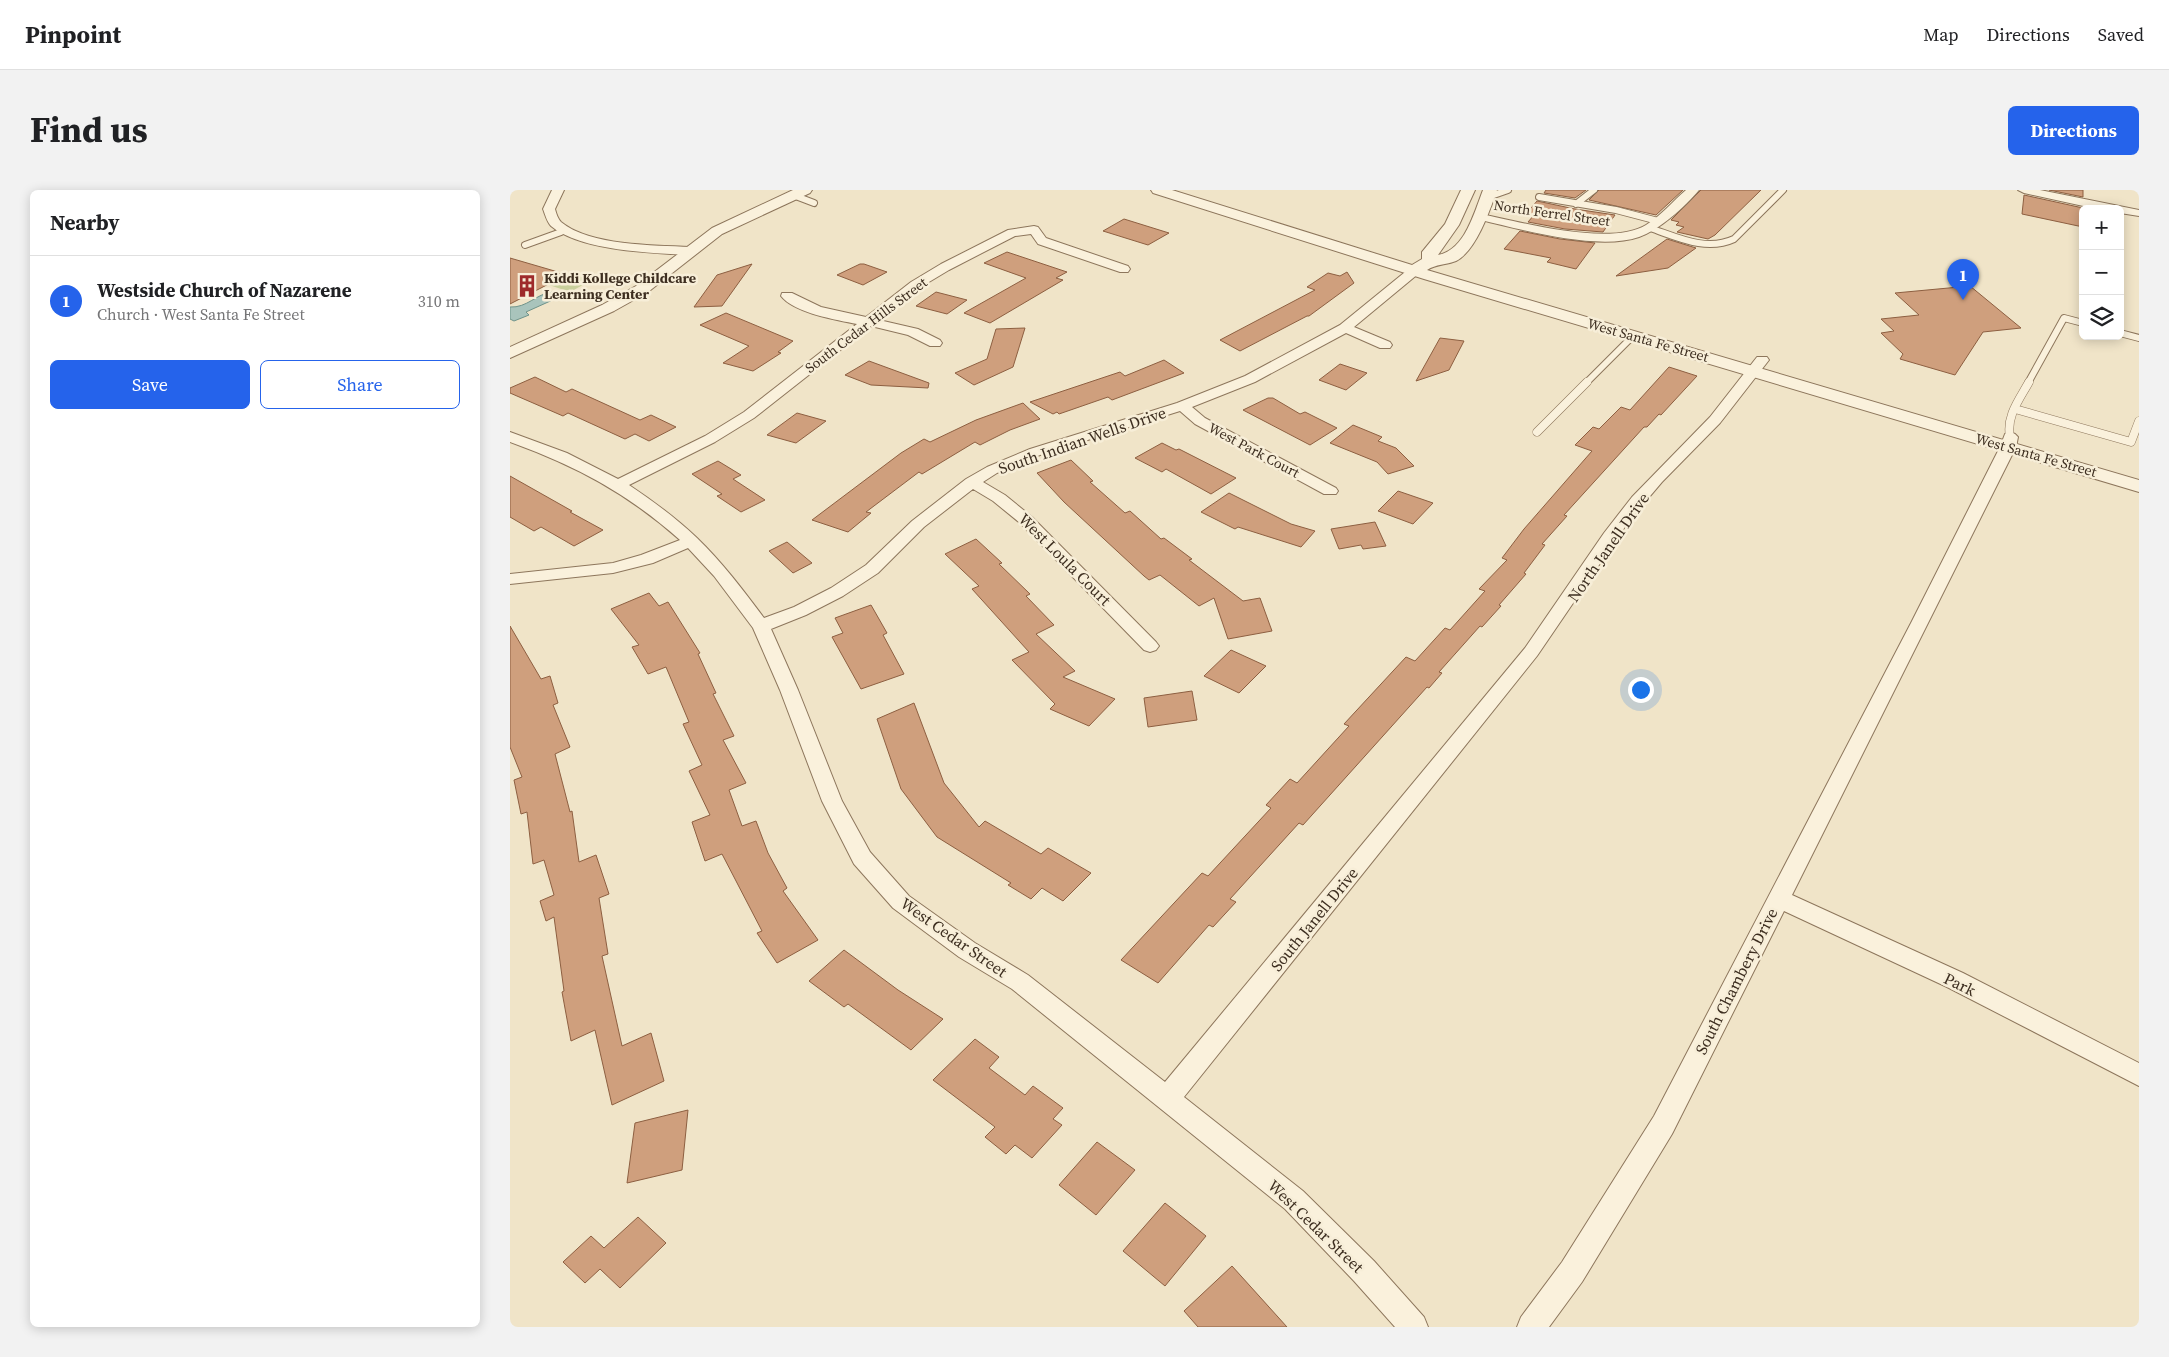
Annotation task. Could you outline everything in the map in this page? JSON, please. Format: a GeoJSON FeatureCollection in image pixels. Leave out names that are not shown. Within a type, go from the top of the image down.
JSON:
{"type":"FeatureCollection","features":[{"type":"Feature","properties":{"kind":"street"},"geometry":{"type":"LineString","coordinates":[[558,190],[546,205],[545,211],[552,226],[561,232],[611,244],[690,251]]}},
{"type":"Feature","properties":{"kind":"street","name":"West Santa Fe Street"},"geometry":{"type":"LineString","coordinates":[[1158,190],[1414,271],[1633,336],[1758,366],[2009,442],[2139,486]]}},
{"type":"Feature","properties":{"kind":"street","name":"West Santa Fe Street"},"geometry":{"type":"LineString","coordinates":[[1201,190],[1430,261],[1633,320],[1758,366]]}},
{"type":"Feature","properties":{"kind":"street"},"geometry":{"type":"LineString","coordinates":[[1430,261],[1430,252],[1452,225],[1468,190]]}},
{"type":"Feature","properties":{"kind":"street","name":"North Ferrel Street"},"geometry":{"type":"LineString","coordinates":[[1480,217],[1600,238],[1633,235],[1654,224],[1693,190]]}},
{"type":"Feature","properties":{"kind":"street"},"geometry":{"type":"LineString","coordinates":[[2024,190],[2095,205]]}},
{"type":"Feature","properties":{"kind":"street"},"geometry":{"type":"LineString","coordinates":[[1414,271],[1430,261],[1452,257],[1467,241],[1480,217],[1489,193]]}},
{"type":"Feature","properties":{"kind":"street"},"geometry":{"type":"LineString","coordinates":[[510,353],[608,308],[642,289],[704,239],[734,222],[804,196]]}},
{"type":"Feature","properties":{"kind":"street"},"geometry":{"type":"LineString","coordinates":[[2124,211],[2139,214]]}},
{"type":"Feature","properties":{"kind":"street","name":"South Cedar Hills Street"},"geometry":{"type":"LineString","coordinates":[[618,485],[710,439],[749,415],[915,285],[945,267],[1012,233],[1034,230],[1042,241],[1124,269]]}},
{"type":"Feature","properties":{"kind":"street","name":"South Indian Wells Drive"},"geometry":{"type":"LineString","coordinates":[[761,626],[800,611],[837,592],[872,569],[918,524],[972,482],[992,470],[1035,452],[1182,406],[1250,378],[1322,342],[1345,328],[1414,271]]}},
{"type":"Feature","properties":{"kind":"street"},"geometry":{"type":"LineString","coordinates":[[787,296],[802,306],[828,314],[914,332],[934,343]]}},
{"type":"Feature","properties":{"kind":"street"},"geometry":{"type":"LineString","coordinates":[[1345,328],[1385,344]]}},
{"type":"Feature","properties":{"kind":"street","name":"North Janell Drive"},"geometry":{"type":"LineString","coordinates":[[1460,740],[1558,617],[1612,535],[1638,501],[1716,419],[1758,366]]}},
{"type":"Feature","properties":{"kind":"street","name":"West Park Court"},"geometry":{"type":"LineString","coordinates":[[1182,406],[1200,421],[1330,491]]}},
{"type":"Feature","properties":{"kind":"street","name":"West Cedar Street"},"geometry":{"type":"LineString","coordinates":[[510,437],[562,456],[618,485],[658,512],[691,541],[720,572],[761,626],[789,690],[832,800],[862,858],[901,902],[967,950],[1020,982],[1294,1200],[1364,1271],[1414,1327]]}},
{"type":"Feature","properties":{"kind":"street","name":"West Santa Fe Street"},"geometry":{"type":"LineString","coordinates":[[2009,442],[2139,475]]}},
{"type":"Feature","properties":{"kind":"street","name":"South Chambery Drive"},"geometry":{"type":"LineString","coordinates":[[1531,1327],[1572,1272],[1640,1164],[1662,1125],[1920,623],[2009,442]]}},
{"type":"Feature","properties":{"kind":"street","name":"West Loula Court"},"geometry":{"type":"LineString","coordinates":[[972,482],[999,498],[1026,520],[1150,646]]}},
{"type":"Feature","properties":{"kind":"street"},"geometry":{"type":"LineString","coordinates":[[510,579],[613,568],[647,559],[691,541]]}},
{"type":"Feature","properties":{"kind":"street","name":"South Janell Drive"},"geometry":{"type":"LineString","coordinates":[[1167,1099],[1460,740]]}},
{"type":"Feature","properties":{"kind":"street","name":"Park"},"geometry":{"type":"LineString","coordinates":[[1779,898],[1955,980],[2139,1074]]}},
{"type":"Feature","properties":{"kind":"lane"},"geometry":{"type":"LineString","coordinates":[[1489,193],[1504,193],[1508,190]]}},
{"type":"Feature","properties":{"kind":"lane"},"geometry":{"type":"LineString","coordinates":[[1576,204],[1587,193],[1594,190]]}},
{"type":"Feature","properties":{"kind":"lane"},"geometry":{"type":"LineString","coordinates":[[1539,197],[1616,210],[1696,242],[1724,244],[1734,238],[1783,190]]}},
{"type":"Feature","properties":{"kind":"lane"},"geometry":{"type":"LineString","coordinates":[[525,245],[561,232]]}},
{"type":"Feature","properties":{"kind":"lane"},"geometry":{"type":"LineString","coordinates":[[2009,442],[2008,426],[2015,409],[2064,318],[2079,322]]}},
{"type":"Feature","properties":{"kind":"lane"},"geometry":{"type":"LineString","coordinates":[[2124,334],[2139,338]]}},
{"type":"Feature","properties":{"kind":"lane"},"geometry":{"type":"LineString","coordinates":[[1538,432],[1633,336]]}},
{"type":"Feature","properties":{"kind":"lane"},"geometry":{"type":"LineString","coordinates":[[2015,409],[2131,442],[2139,421]]}},
{"type":"Feature","properties":{"kind":"green space"},"geometry":{"type":"Polygon","coordinates":[[[571,274],[592,280],[570,292],[549,285],[571,274]]]}},
{"type":"Feature","properties":{"kind":"water"},"geometry":{"type":"Polygon","coordinates":[[[552,292],[557,295],[557,298],[526,312],[529,315],[514,321],[510,319],[510,307],[516,307],[552,292]]]}},
{"type":"Feature","properties":{"kind":"building"},"geometry":{"type":"Polygon","coordinates":[[[1546,190],[1586,190],[1575,198],[1544,193],[1546,190]]]}},
{"type":"Feature","properties":{"kind":"building"},"geometry":{"type":"Polygon","coordinates":[[[1599,190],[1683,190],[1656,215],[1589,200],[1599,190]]]}},
{"type":"Feature","properties":{"kind":"building"},"geometry":{"type":"Polygon","coordinates":[[[1701,190],[1761,190],[1715,235],[1708,239],[1677,232],[1684,227],[1676,225],[1679,222],[1671,220],[1701,190]]]}},
{"type":"Feature","properties":{"kind":"building"},"geometry":{"type":"Polygon","coordinates":[[[2049,190],[2083,190],[2083,197],[2049,190]]]}},
{"type":"Feature","properties":{"kind":"building"},"geometry":{"type":"Polygon","coordinates":[[[2024,195],[2079,207],[2079,226],[2022,214],[2024,195]]]}},
{"type":"Feature","properties":{"kind":"building"},"geometry":{"type":"Polygon","coordinates":[[[1537,201],[1615,215],[1603,232],[1565,229],[1528,222],[1534,215],[1526,214],[1537,201]]]}},
{"type":"Feature","properties":{"kind":"building"},"geometry":{"type":"Polygon","coordinates":[[[1124,219],[1169,233],[1148,245],[1103,231],[1124,219]]]}},
{"type":"Feature","properties":{"kind":"building"},"geometry":{"type":"Polygon","coordinates":[[[1520,231],[1560,239],[1595,243],[1576,269],[1547,262],[1551,258],[1504,249],[1520,231]]]}},
{"type":"Feature","properties":{"kind":"building"},"geometry":{"type":"Polygon","coordinates":[[[1667,239],[1696,248],[1668,268],[1616,276],[1667,239]]]}},
{"type":"Feature","properties":{"kind":"building"},"geometry":{"type":"Polygon","coordinates":[[[1007,252],[1067,272],[1056,278],[1063,280],[990,323],[964,313],[1026,278],[984,263],[1007,252]]]}},
{"type":"Feature","properties":{"kind":"building","name":"Kiddi Kollege Childcare Learning Center"},"geometry":{"type":"Polygon","coordinates":[[[510,258],[558,272],[556,273],[566,275],[510,304],[510,258]]]}},
{"type":"Feature","properties":{"kind":"building"},"geometry":{"type":"Polygon","coordinates":[[[752,264],[722,306],[694,307],[717,275],[752,264]]]}},
{"type":"Feature","properties":{"kind":"building"},"geometry":{"type":"Polygon","coordinates":[[[860,264],[887,272],[863,285],[837,275],[860,264]]]}},
{"type":"Feature","properties":{"kind":"building"},"geometry":{"type":"Polygon","coordinates":[[[1347,272],[1354,283],[1309,316],[1240,351],[1220,340],[1315,290],[1307,287],[1328,273],[1340,276],[1347,272]]]}},
{"type":"Feature","properties":{"kind":"building"},"geometry":{"type":"Polygon","coordinates":[[[1970,286],[2021,328],[1983,332],[1955,375],[1900,359],[1903,354],[1881,333],[1894,331],[1881,319],[1919,315],[1895,293],[1970,286]]]}},
{"type":"Feature","properties":{"kind":"building"},"geometry":{"type":"Polygon","coordinates":[[[936,292],[967,300],[947,314],[916,306],[936,292]]]}},
{"type":"Feature","properties":{"kind":"building"},"geometry":{"type":"Polygon","coordinates":[[[726,313],[793,341],[778,352],[781,353],[753,371],[723,363],[749,346],[700,325],[726,313]]]}},
{"type":"Feature","properties":{"kind":"building"},"geometry":{"type":"Polygon","coordinates":[[[1025,328],[1013,367],[974,385],[955,373],[987,359],[996,329],[1025,328]]]}},
{"type":"Feature","properties":{"kind":"building"},"geometry":{"type":"Polygon","coordinates":[[[1440,338],[1464,341],[1449,370],[1416,381],[1440,338]]]}},
{"type":"Feature","properties":{"kind":"building"},"geometry":{"type":"Polygon","coordinates":[[[1164,360],[1184,373],[1112,400],[1108,397],[1059,414],[1057,412],[1053,414],[1030,402],[1120,372],[1125,376],[1164,360]]]}},
{"type":"Feature","properties":{"kind":"building"},"geometry":{"type":"Polygon","coordinates":[[[869,361],[929,383],[928,388],[871,385],[845,375],[869,361]]]}},
{"type":"Feature","properties":{"kind":"building"},"geometry":{"type":"Polygon","coordinates":[[[1340,364],[1367,373],[1346,390],[1319,380],[1340,364]]]}},
{"type":"Feature","properties":{"kind":"building"},"geometry":{"type":"Polygon","coordinates":[[[1669,367],[1697,376],[1661,415],[1659,414],[1647,427],[1644,427],[1564,515],[1567,516],[1542,544],[1545,545],[1524,573],[1526,574],[1499,605],[1501,606],[1482,627],[1480,626],[1439,672],[1442,673],[1429,688],[1427,687],[1303,825],[1299,823],[1230,899],[1236,902],[1213,927],[1209,925],[1158,983],[1121,960],[1202,873],[1208,876],[1271,808],[1266,805],[1290,779],[1297,783],[1349,726],[1344,724],[1406,657],[1415,661],[1445,628],[1450,630],[1485,591],[1479,589],[1507,560],[1502,558],[1524,529],[1592,451],[1575,445],[1593,427],[1599,429],[1621,407],[1630,410],[1669,367]]]}},
{"type":"Feature","properties":{"kind":"building"},"geometry":{"type":"Polygon","coordinates":[[[535,377],[566,392],[572,389],[640,420],[651,415],[676,427],[649,441],[635,434],[625,439],[568,413],[563,416],[510,393],[510,388],[535,377]]]}},
{"type":"Feature","properties":{"kind":"building"},"geometry":{"type":"Polygon","coordinates":[[[1268,398],[1273,398],[1300,414],[1305,412],[1337,428],[1310,445],[1243,410],[1268,398]]]}},
{"type":"Feature","properties":{"kind":"building"},"geometry":{"type":"Polygon","coordinates":[[[1023,403],[1040,419],[1010,430],[980,445],[975,442],[922,474],[919,472],[866,512],[871,513],[848,532],[812,520],[901,453],[924,439],[930,442],[976,420],[1023,403]]]}},
{"type":"Feature","properties":{"kind":"building"},"geometry":{"type":"Polygon","coordinates":[[[797,413],[826,421],[796,443],[767,435],[797,413]]]}},
{"type":"Feature","properties":{"kind":"building"},"geometry":{"type":"Polygon","coordinates":[[[1353,425],[1382,437],[1378,441],[1396,448],[1414,466],[1388,474],[1377,462],[1330,443],[1353,425]]]}},
{"type":"Feature","properties":{"kind":"building"},"geometry":{"type":"Polygon","coordinates":[[[1162,443],[1176,450],[1179,449],[1236,478],[1211,494],[1166,469],[1162,472],[1135,458],[1162,443]]]}},
{"type":"Feature","properties":{"kind":"building"},"geometry":{"type":"Polygon","coordinates":[[[1071,460],[1093,481],[1090,482],[1125,513],[1130,511],[1161,539],[1164,538],[1192,559],[1189,560],[1243,601],[1260,598],[1272,631],[1228,639],[1214,598],[1199,606],[1160,575],[1149,580],[1144,576],[1064,502],[1037,473],[1071,460]]]}},
{"type":"Feature","properties":{"kind":"building"},"geometry":{"type":"Polygon","coordinates":[[[718,461],[741,475],[733,479],[765,500],[741,512],[717,496],[722,494],[692,474],[718,461]]]}},
{"type":"Feature","properties":{"kind":"building"},"geometry":{"type":"Polygon","coordinates":[[[510,476],[603,530],[574,546],[541,527],[534,531],[510,517],[510,476]]]}},
{"type":"Feature","properties":{"kind":"building"},"geometry":{"type":"Polygon","coordinates":[[[1398,491],[1433,503],[1413,524],[1378,511],[1398,491]]]}},
{"type":"Feature","properties":{"kind":"building"},"geometry":{"type":"Polygon","coordinates":[[[1229,493],[1291,524],[1315,531],[1301,547],[1238,527],[1235,529],[1201,512],[1229,493]]]}},
{"type":"Feature","properties":{"kind":"building"},"geometry":{"type":"Polygon","coordinates":[[[1375,522],[1386,546],[1363,549],[1361,545],[1339,549],[1331,529],[1375,522]]]}},
{"type":"Feature","properties":{"kind":"building"},"geometry":{"type":"Polygon","coordinates":[[[976,539],[1002,563],[999,564],[1030,594],[1026,596],[1054,625],[1036,634],[1075,671],[1063,677],[1115,699],[1089,726],[1050,709],[1055,704],[1012,660],[1029,652],[972,589],[979,586],[945,554],[976,539]]]}},
{"type":"Feature","properties":{"kind":"building"},"geometry":{"type":"Polygon","coordinates":[[[787,542],[812,563],[793,573],[769,551],[787,542]]]}},
{"type":"Feature","properties":{"kind":"building"},"geometry":{"type":"Polygon","coordinates":[[[649,593],[659,606],[668,602],[700,653],[698,654],[716,693],[713,694],[734,736],[723,740],[746,783],[729,790],[742,826],[756,821],[768,853],[787,888],[783,891],[818,940],[777,963],[757,933],[762,931],[722,854],[705,861],[692,822],[710,815],[689,771],[702,765],[683,724],[689,722],[666,667],[648,674],[632,647],[639,645],[611,609],[649,593]]]}},
{"type":"Feature","properties":{"kind":"building"},"geometry":{"type":"Polygon","coordinates":[[[871,605],[887,633],[883,635],[904,674],[861,689],[832,637],[843,633],[835,618],[871,605]]]}},
{"type":"Feature","properties":{"kind":"building"},"geometry":{"type":"Polygon","coordinates":[[[510,626],[541,679],[550,676],[558,703],[553,705],[570,747],[555,754],[570,812],[572,811],[579,862],[596,855],[609,894],[599,898],[608,954],[602,956],[622,1046],[651,1033],[664,1081],[612,1105],[595,1030],[571,1041],[562,992],[564,991],[554,917],[546,921],[540,901],[554,895],[544,860],[533,864],[527,812],[521,814],[514,780],[522,777],[510,747],[510,626]]]}},
{"type":"Feature","properties":{"kind":"building"},"geometry":{"type":"Polygon","coordinates":[[[1231,650],[1266,666],[1239,693],[1204,676],[1231,650]]]}},
{"type":"Feature","properties":{"kind":"building"},"geometry":{"type":"Polygon","coordinates":[[[1192,691],[1197,720],[1148,727],[1144,698],[1192,691]]]}},
{"type":"Feature","properties":{"kind":"building"},"geometry":{"type":"Polygon","coordinates":[[[914,703],[944,783],[979,827],[985,821],[1041,854],[1048,848],[1091,873],[1063,901],[1042,888],[1031,899],[1008,885],[1011,883],[937,837],[901,789],[877,719],[914,703]]]}},
{"type":"Feature","properties":{"kind":"building"},"geometry":{"type":"Polygon","coordinates":[[[844,950],[898,990],[943,1019],[911,1050],[848,1004],[844,1007],[809,981],[844,950]]]}},
{"type":"Feature","properties":{"kind":"building"},"geometry":{"type":"Polygon","coordinates":[[[975,1039],[999,1057],[989,1068],[1025,1095],[1033,1086],[1063,1108],[1053,1119],[1062,1125],[1032,1158],[1015,1145],[1006,1154],[985,1137],[995,1127],[933,1080],[975,1039]]]}},
{"type":"Feature","properties":{"kind":"building"},"geometry":{"type":"Polygon","coordinates":[[[688,1110],[682,1170],[627,1183],[635,1123],[688,1110]]]}},
{"type":"Feature","properties":{"kind":"building"},"geometry":{"type":"Polygon","coordinates":[[[1097,1142],[1135,1170],[1096,1215],[1059,1185],[1097,1142]]]}},
{"type":"Feature","properties":{"kind":"building"},"geometry":{"type":"Polygon","coordinates":[[[1165,1203],[1206,1236],[1165,1286],[1123,1251],[1165,1203]]]}},
{"type":"Feature","properties":{"kind":"building"},"geometry":{"type":"Polygon","coordinates":[[[638,1217],[666,1243],[620,1288],[600,1269],[585,1283],[563,1262],[591,1236],[604,1248],[638,1217]]]}},
{"type":"Feature","properties":{"kind":"building"},"geometry":{"type":"Polygon","coordinates":[[[1232,1266],[1287,1327],[1198,1327],[1184,1311],[1232,1266]]]}},
{"type":"Feature","properties":{"kind":"place","name":"Kiddi Kollege Childcare Learning Center"},"geometry":{"type":"Point","coordinates":[527,286]}},
{"type":"Feature","properties":{"kind":"place","name":"Westside Church of Nazarene"},"geometry":{"type":"Point","coordinates":[1963,300]}}]}
